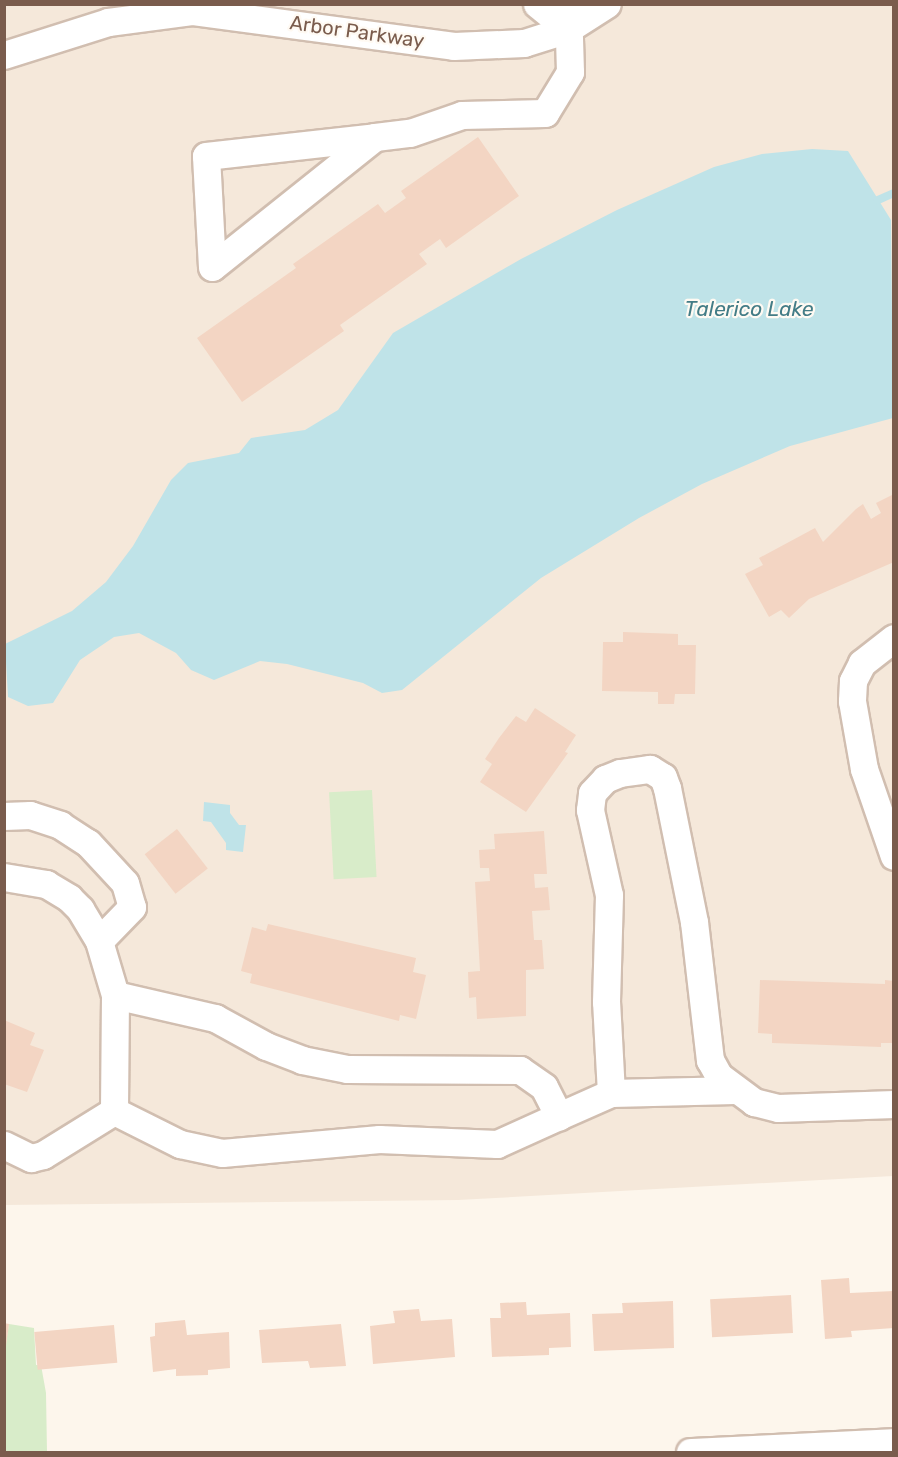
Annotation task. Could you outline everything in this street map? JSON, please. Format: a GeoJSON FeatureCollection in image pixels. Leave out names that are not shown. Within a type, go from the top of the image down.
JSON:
{"type":"FeatureCollection","features":[{"type":"Feature","properties":{"kind":"street"},"geometry":{"type":"LineString","coordinates":[[375,137],[212,267],[206,156],[410,133],[462,114],[546,113],[570,72],[568,17],[537,4]]}},
{"type":"Feature","properties":{"kind":"street","name":"Arbor Parkway"},"geometry":{"type":"LineString","coordinates":[[4,55],[108,22],[193,11],[454,46],[524,43],[568,17],[607,4]]}},
{"type":"Feature","properties":{"kind":"street"},"geometry":{"type":"LineString","coordinates":[[894,638],[862,663],[853,681],[852,701],[864,769],[894,856]]}},
{"type":"Feature","properties":{"kind":"street"},"geometry":{"type":"LineString","coordinates":[[611,1093],[606,1002],[609,895],[590,810],[592,793],[605,779],[650,770],[663,777],[667,788],[694,922],[710,1060],[718,1076],[754,1102],[778,1108],[894,1104]]}},
{"type":"Feature","properties":{"kind":"street"},"geometry":{"type":"LineString","coordinates":[[4,816],[30,815],[60,825],[88,843],[118,873],[130,894],[132,907],[99,941]]}},
{"type":"Feature","properties":{"kind":"street"},"geometry":{"type":"LineString","coordinates":[[4,877],[46,884],[69,898],[99,941],[115,995],[114,1111]]}},
{"type":"Feature","properties":{"kind":"street"},"geometry":{"type":"LineString","coordinates":[[115,995],[215,1018],[266,1046],[302,1060],[347,1069],[520,1070],[544,1087],[559,1116]]}},
{"type":"Feature","properties":{"kind":"street"},"geometry":{"type":"LineString","coordinates":[[114,1111],[180,1144],[222,1154],[379,1139],[497,1144],[611,1093],[735,1090]]}},
{"type":"Feature","properties":{"kind":"street"},"geometry":{"type":"LineString","coordinates":[[4,1145],[31,1158],[43,1155],[114,1111]]}},
{"type":"Feature","properties":{"kind":"street"},"geometry":{"type":"LineString","coordinates":[[690,1452],[894,1442]]}},
{"type":"Feature","properties":{"kind":"shaded area"},"geometry":{"type":"Polygon","coordinates":[[[4,5],[893,5],[893,1176],[458,1200],[5,1205],[4,5]]]}},
{"type":"Feature","properties":{"kind":"green space"},"geometry":{"type":"Polygon","coordinates":[[[372,790],[377,877],[334,879],[329,792],[372,790]]]}},
{"type":"Feature","properties":{"kind":"green space"},"geometry":{"type":"Polygon","coordinates":[[[9,1324],[34,1328],[36,1365],[41,1365],[46,1393],[47,1452],[5,1452],[4,1354],[9,1324]]]}},
{"type":"Feature","properties":{"kind":"water","name":"Talerico Lake"},"geometry":{"type":"Polygon","coordinates":[[[812,149],[848,151],[891,220],[893,418],[790,446],[702,484],[639,518],[541,578],[402,690],[382,693],[363,683],[287,664],[260,661],[214,680],[191,670],[176,653],[139,633],[114,637],[80,660],[53,703],[28,706],[8,697],[5,644],[72,611],[106,582],[133,546],[171,480],[188,463],[239,453],[251,438],[305,430],[338,410],[393,333],[521,259],[617,210],[714,167],[762,154],[812,149]]]}},
{"type":"Feature","properties":{"kind":"water"},"geometry":{"type":"Polygon","coordinates":[[[204,802],[230,805],[230,813],[239,825],[246,825],[243,852],[226,850],[226,843],[211,822],[203,821],[204,802]]]}},
{"type":"Feature","properties":{"kind":"building"},"geometry":{"type":"Polygon","coordinates":[[[478,137],[519,196],[446,248],[440,239],[419,254],[427,264],[340,325],[344,331],[242,402],[197,338],[296,268],[293,264],[378,204],[385,213],[406,198],[401,191],[478,137]]]}},
{"type":"Feature","properties":{"kind":"building"},"geometry":{"type":"Polygon","coordinates":[[[894,494],[894,562],[809,599],[789,618],[781,610],[769,617],[745,574],[763,565],[759,558],[815,528],[823,542],[863,504],[871,519],[881,513],[876,503],[894,494]]]}},
{"type":"Feature","properties":{"kind":"building"},"geometry":{"type":"Polygon","coordinates":[[[623,632],[678,634],[678,645],[696,645],[695,694],[675,694],[674,704],[658,704],[658,692],[602,691],[603,642],[623,642],[623,632]]]}},
{"type":"Feature","properties":{"kind":"building"},"geometry":{"type":"Polygon","coordinates":[[[535,708],[576,735],[565,752],[568,753],[526,812],[480,782],[492,764],[485,759],[499,738],[516,716],[526,722],[535,708]]]}},
{"type":"Feature","properties":{"kind":"building"},"geometry":{"type":"Polygon","coordinates":[[[177,829],[208,868],[175,894],[145,854],[177,829]]]}},
{"type":"Feature","properties":{"kind":"building"},"geometry":{"type":"Polygon","coordinates":[[[544,831],[547,874],[534,874],[535,888],[548,887],[550,910],[532,911],[534,940],[542,940],[544,969],[526,970],[526,1016],[477,1019],[476,997],[469,998],[468,972],[480,971],[475,882],[490,881],[489,868],[480,868],[479,850],[495,849],[494,834],[544,831]]]}},
{"type":"Feature","properties":{"kind":"building"},"geometry":{"type":"Polygon","coordinates":[[[268,924],[416,958],[413,972],[426,975],[416,1019],[400,1015],[399,1021],[250,983],[252,974],[241,971],[252,927],[266,931],[268,924]]]}},
{"type":"Feature","properties":{"kind":"building"},"geometry":{"type":"Polygon","coordinates":[[[760,980],[885,984],[885,980],[894,981],[894,1043],[881,1043],[881,1047],[772,1043],[772,1034],[758,1033],[760,980]]]}},
{"type":"Feature","properties":{"kind":"building"},"geometry":{"type":"Polygon","coordinates":[[[4,1020],[35,1033],[30,1045],[44,1050],[27,1092],[4,1084],[4,1020]]]}},
{"type":"Feature","properties":{"kind":"building"},"geometry":{"type":"Polygon","coordinates":[[[849,1278],[850,1293],[894,1291],[894,1328],[851,1331],[852,1337],[825,1339],[821,1280],[849,1278]]]}},
{"type":"Feature","properties":{"kind":"building"},"geometry":{"type":"Polygon","coordinates":[[[791,1295],[793,1333],[712,1337],[710,1299],[791,1295]]]}},
{"type":"Feature","properties":{"kind":"building"},"geometry":{"type":"Polygon","coordinates":[[[673,1301],[674,1348],[594,1351],[592,1314],[623,1313],[622,1303],[673,1301]]]}},
{"type":"Feature","properties":{"kind":"building"},"geometry":{"type":"Polygon","coordinates":[[[526,1302],[527,1315],[570,1313],[571,1347],[549,1348],[549,1355],[492,1357],[490,1318],[501,1318],[500,1303],[526,1302]]]}},
{"type":"Feature","properties":{"kind":"building"},"geometry":{"type":"Polygon","coordinates":[[[419,1309],[421,1321],[452,1319],[455,1357],[373,1364],[370,1326],[395,1323],[393,1311],[419,1309]]]}},
{"type":"Feature","properties":{"kind":"building"},"geometry":{"type":"Polygon","coordinates":[[[185,1320],[187,1335],[229,1332],[230,1368],[208,1370],[208,1375],[176,1376],[176,1369],[153,1372],[150,1337],[155,1336],[155,1323],[185,1320]]]}},
{"type":"Feature","properties":{"kind":"building"},"geometry":{"type":"Polygon","coordinates":[[[4,1323],[9,1324],[6,1346],[4,1346],[4,1323]]]}},
{"type":"Feature","properties":{"kind":"building"},"geometry":{"type":"Polygon","coordinates":[[[341,1324],[346,1366],[310,1368],[308,1361],[262,1363],[259,1330],[341,1324]]]}},
{"type":"Feature","properties":{"kind":"building"},"geometry":{"type":"Polygon","coordinates":[[[114,1325],[117,1363],[38,1370],[34,1332],[114,1325]]]}},
{"type":"Feature","properties":{"kind":"waterway"},"geometry":{"type":"LineString","coordinates":[[878,200],[894,193]]}}]}
